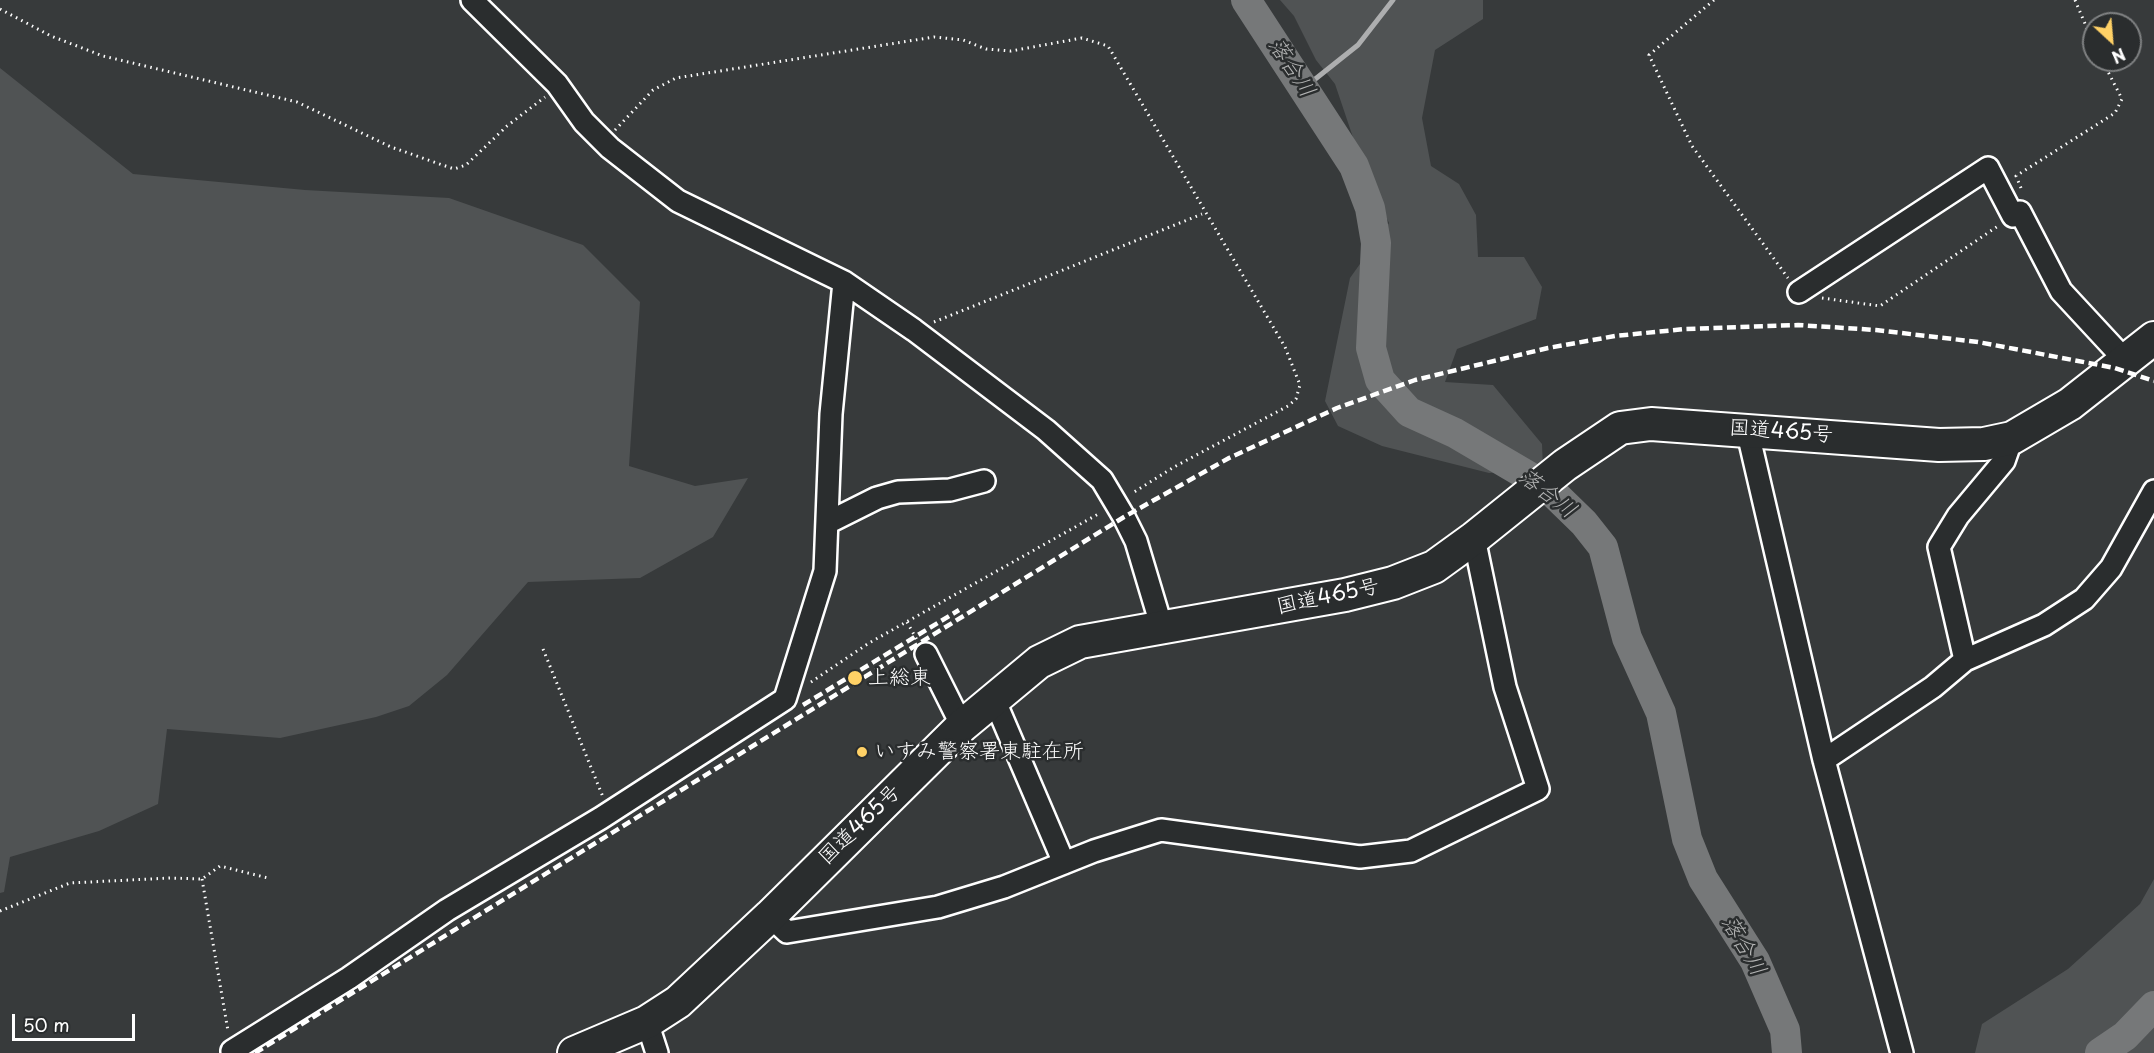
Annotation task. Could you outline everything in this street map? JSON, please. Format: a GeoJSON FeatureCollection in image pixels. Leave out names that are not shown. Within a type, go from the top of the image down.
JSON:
{"type":"FeatureCollection","features":[{"type":"Feature","properties":{"kind":"highway","name":"国道465号"},"geometry":{"type":"LineString","coordinates":[[574,1053],[647,1023],[678,1002],[770,916],[962,726],[1039,662],[1080,642],[1345,595],[1393,583],[1434,567],[1510,511],[1565,465],[1620,429],[1651,424],[1747,429],[1939,445],[1984,444],[2012,438],[2070,404],[2154,338]]}},
{"type":"Feature","properties":{"kind":"street"},"geometry":{"type":"LineString","coordinates":[[472,0],[557,84],[584,122],[604,142],[678,201],[844,282],[914,330],[1046,430],[1102,480],[1136,541],[1162,628]]}},
{"type":"Feature","properties":{"kind":"street"},"geometry":{"type":"LineString","coordinates":[[1799,292],[1988,168],[2061,291],[2125,360]]}},
{"type":"Feature","properties":{"kind":"street"},"geometry":{"type":"LineString","coordinates":[[232,1052],[349,978],[447,910],[609,813],[785,699],[825,571],[831,414],[844,282]]}},
{"type":"Feature","properties":{"kind":"street"},"geometry":{"type":"LineString","coordinates":[[1747,429],[1824,760],[1902,1053]]}},
{"type":"Feature","properties":{"kind":"street"},"geometry":{"type":"LineString","coordinates":[[1965,660],[1939,547],[1958,516],[2004,461],[2012,438]]}},
{"type":"Feature","properties":{"kind":"street"},"geometry":{"type":"LineString","coordinates":[[827,523],[877,498],[898,492],[950,490],[984,481]]}},
{"type":"Feature","properties":{"kind":"street"},"geometry":{"type":"LineString","coordinates":[[1824,760],[1933,687],[1965,660],[2044,625],[2084,599],[2111,568],[2154,491]]}},
{"type":"Feature","properties":{"kind":"street"},"geometry":{"type":"LineString","coordinates":[[770,916],[787,932],[938,907],[1004,887],[1064,863],[1161,830],[1360,857],[1411,851],[1538,789],[1505,687],[1474,538]]}},
{"type":"Feature","properties":{"kind":"street"},"geometry":{"type":"LineString","coordinates":[[926,654],[962,726]]}},
{"type":"Feature","properties":{"kind":"street"},"geometry":{"type":"LineString","coordinates":[[994,699],[1064,863]]}},
{"type":"Feature","properties":{"kind":"street"},"geometry":{"type":"LineString","coordinates":[[647,1023],[657,1053]]}},
{"type":"Feature","properties":{"kind":"path"},"geometry":{"type":"LineString","coordinates":[[1714,0],[1649,55],[1692,146],[1801,295],[1880,306],[2028,206],[2016,176],[2115,112],[2122,99],[2108,72]]}},
{"type":"Feature","properties":{"kind":"path"},"geometry":{"type":"LineString","coordinates":[[2075,0],[2082,17]]}},
{"type":"Feature","properties":{"kind":"path"},"geometry":{"type":"LineString","coordinates":[[0,9],[51,36],[103,56],[297,102],[391,147],[454,169],[466,165],[507,126],[554,90],[557,84]]}},
{"type":"Feature","properties":{"kind":"path"},"geometry":{"type":"LineString","coordinates":[[604,142],[653,90],[676,78],[934,37],[963,40],[986,50],[1011,51],[1082,38],[1108,46],[1285,347],[1300,385],[1296,399],[1288,406],[1174,467],[1116,504],[869,644],[785,699]]}},
{"type":"Feature","properties":{"kind":"path"},"geometry":{"type":"LineString","coordinates":[[914,330],[1202,214]]}},
{"type":"Feature","properties":{"kind":"path"},"geometry":{"type":"LineString","coordinates":[[543,649],[609,813]]}},
{"type":"Feature","properties":{"kind":"path"},"geometry":{"type":"LineString","coordinates":[[0,911],[70,883],[170,878],[202,879],[220,866],[268,878]]}},
{"type":"Feature","properties":{"kind":"path"},"geometry":{"type":"LineString","coordinates":[[202,879],[232,1052]]}},
{"type":"Feature","properties":{"kind":"shaded area"},"geometry":{"type":"Polygon","coordinates":[[[1280,0],[1483,0],[1483,19],[1435,50],[1422,118],[1431,166],[1459,184],[1476,215],[1478,257],[1524,257],[1542,287],[1536,319],[1457,349],[1445,382],[1493,385],[1542,444],[1543,469],[1489,473],[1382,446],[1338,426],[1325,401],[1350,278],[1389,223],[1365,173],[1335,84],[1316,60],[1294,16],[1280,0]]]}},
{"type":"Feature","properties":{"kind":"shaded area"},"geometry":{"type":"Polygon","coordinates":[[[0,68],[133,174],[305,190],[449,198],[583,245],[640,302],[629,466],[695,486],[748,478],[713,537],[640,578],[528,582],[447,675],[409,706],[376,717],[280,738],[167,729],[158,804],[99,831],[10,857],[4,892],[0,893],[0,68]]]}},
{"type":"Feature","properties":{"kind":"shaded area"},"geometry":{"type":"Polygon","coordinates":[[[2154,879],[2154,1053],[1975,1053],[1982,1024],[2068,969],[2140,904],[2154,879]]]}},
{"type":"Feature","properties":{"kind":"waterway","name":"落合川"},"geometry":{"type":"LineString","coordinates":[[1246,0],[1354,166],[1370,208],[1376,243],[1371,348],[1380,380],[1409,412],[1455,433],[1547,487],[1584,523],[1603,547],[1627,638],[1661,713],[1687,839],[1703,879],[1755,961],[1785,1030],[1787,1053]]}},
{"type":"Feature","properties":{"kind":"waterway"},"geometry":{"type":"LineString","coordinates":[[1304,88],[1358,45],[1393,0]]}},
{"type":"Feature","properties":{"kind":"waterway"},"geometry":{"type":"LineString","coordinates":[[2100,1053],[2125,1036],[2154,1006]]}},
{"type":"Feature","properties":{"kind":"railway"},"geometry":{"type":"LineString","coordinates":[[255,1053],[1124,517],[1229,458],[1337,408],[1415,380],[1548,348],[1615,336],[1685,329],[1798,325],[1876,330],[1978,342],[2115,368],[2154,381]]}},
{"type":"Feature","properties":{"kind":"railway"},"geometry":{"type":"LineString","coordinates":[[803,705],[959,610]]}},
{"type":"Feature","properties":{"kind":"place","name":"上総東"},"geometry":{"type":"Point","coordinates":[855,678]}},
{"type":"Feature","properties":{"kind":"place","name":"いすみ警察署東駐在所"},"geometry":{"type":"Point","coordinates":[862,752]}}]}
